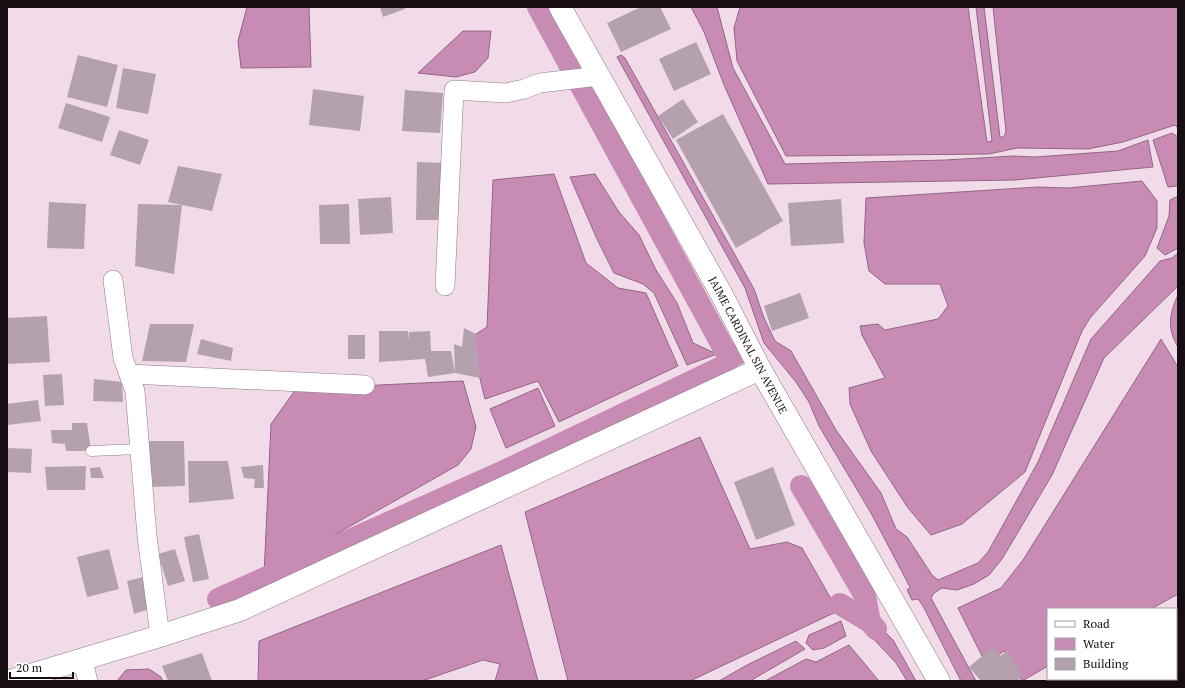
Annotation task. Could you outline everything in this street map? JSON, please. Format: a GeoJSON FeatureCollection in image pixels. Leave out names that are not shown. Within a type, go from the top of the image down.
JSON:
{"type":"FeatureCollection","features":[{"type":"Feature","properties":{"kind":"street","name":"JAIME CARDINAL SIN AVENUE"},"geometry":{"type":"LineString","coordinates":[[560,7],[718,289],[760,369],[939,681]]}},
{"type":"Feature","properties":{"kind":"street"},"geometry":{"type":"LineString","coordinates":[[445,286],[454,90],[506,93],[524,89],[540,83],[598,77]]}},
{"type":"Feature","properties":{"kind":"street"},"geometry":{"type":"LineString","coordinates":[[113,280],[123,358],[135,392],[147,536],[160,636]]}},
{"type":"Feature","properties":{"kind":"street"},"geometry":{"type":"LineString","coordinates":[[10,681],[160,636],[240,610],[760,369]]}},
{"type":"Feature","properties":{"kind":"street"},"geometry":{"type":"LineString","coordinates":[[129,374],[365,385]]}},
{"type":"Feature","properties":{"kind":"street"},"geometry":{"type":"LineString","coordinates":[[82,660],[88,681]]}},
{"type":"Feature","properties":{"kind":"lane"},"geometry":{"type":"LineString","coordinates":[[91,451],[139,449]]}},
{"type":"Feature","properties":{"kind":"water"},"geometry":{"type":"Polygon","coordinates":[[[247,7],[309,7],[311,67],[241,68],[238,41],[247,7]]]}},
{"type":"Feature","properties":{"kind":"water"},"geometry":{"type":"Polygon","coordinates":[[[691,7],[717,7],[733,68],[785,164],[945,160],[1014,156],[1035,157],[1118,151],[1148,140],[1153,167],[1015,180],[768,184],[724,85],[704,32],[691,7]]]}},
{"type":"Feature","properties":{"kind":"water"},"geometry":{"type":"Polygon","coordinates":[[[740,7],[968,7],[987,142],[992,141],[976,7],[984,7],[1000,137],[1004,137],[1006,131],[993,7],[1178,7],[1178,128],[1175,125],[1123,142],[1088,149],[1017,148],[989,154],[786,156],[737,61],[734,28],[740,7]]]}},
{"type":"Feature","properties":{"kind":"water"},"geometry":{"type":"Polygon","coordinates":[[[463,31],[491,31],[488,58],[475,72],[456,77],[418,73],[463,31]]]}},
{"type":"Feature","properties":{"kind":"water"},"geometry":{"type":"Polygon","coordinates":[[[621,55],[625,58],[754,289],[764,318],[775,341],[791,351],[836,430],[881,493],[896,529],[907,537],[932,575],[938,580],[978,563],[988,552],[1038,462],[1091,339],[1160,261],[1172,258],[1178,253],[1178,286],[1104,358],[1052,475],[1002,559],[989,575],[974,584],[957,590],[942,588],[934,593],[931,598],[976,681],[961,681],[923,606],[918,599],[912,600],[907,590],[910,587],[871,513],[819,426],[809,402],[796,382],[764,343],[745,288],[617,57],[621,55]]]}},
{"type":"Feature","properties":{"kind":"water"},"geometry":{"type":"Polygon","coordinates":[[[1172,133],[1178,137],[1178,186],[1168,187],[1153,140],[1172,133]]]}},
{"type":"Feature","properties":{"kind":"water"},"geometry":{"type":"Polygon","coordinates":[[[554,174],[586,263],[618,288],[646,293],[678,366],[559,422],[538,381],[485,399],[470,338],[487,327],[493,180],[554,174]]]}},
{"type":"Feature","properties":{"kind":"water"},"geometry":{"type":"Polygon","coordinates":[[[595,174],[619,212],[639,235],[656,270],[677,303],[693,343],[717,354],[687,365],[654,293],[643,284],[614,273],[597,239],[570,177],[595,174]]]}},
{"type":"Feature","properties":{"kind":"water"},"geometry":{"type":"Polygon","coordinates":[[[1142,181],[1157,201],[1157,228],[1145,256],[1090,318],[1082,331],[1025,472],[962,524],[931,535],[908,508],[871,451],[850,404],[849,388],[885,378],[862,335],[860,326],[878,324],[885,330],[938,319],[948,306],[940,284],[885,284],[869,271],[864,243],[866,198],[1038,187],[1068,188],[1142,181]]]}},
{"type":"Feature","properties":{"kind":"water"},"geometry":{"type":"Polygon","coordinates":[[[1178,196],[1178,248],[1165,255],[1157,248],[1169,216],[1170,200],[1178,196]]]}},
{"type":"Feature","properties":{"kind":"water"},"geometry":{"type":"Polygon","coordinates":[[[1178,295],[1178,347],[1172,334],[1170,321],[1178,295]]]}},
{"type":"Feature","properties":{"kind":"water"},"geometry":{"type":"Polygon","coordinates":[[[1161,339],[1178,367],[1178,594],[1153,608],[1047,608],[1047,667],[1022,681],[1004,651],[986,664],[958,608],[1001,588],[1023,560],[1161,339]]]}},
{"type":"Feature","properties":{"kind":"water"},"geometry":{"type":"Polygon","coordinates":[[[463,381],[476,427],[471,449],[458,465],[264,575],[271,424],[296,389],[463,381]]]}},
{"type":"Feature","properties":{"kind":"water"},"geometry":{"type":"Polygon","coordinates":[[[538,388],[555,426],[506,448],[490,409],[538,388]]]}},
{"type":"Feature","properties":{"kind":"water"},"geometry":{"type":"Polygon","coordinates":[[[700,437],[750,549],[787,542],[802,548],[838,611],[690,681],[568,681],[525,512],[700,437]]]}},
{"type":"Feature","properties":{"kind":"water"},"geometry":{"type":"Polygon","coordinates":[[[501,545],[538,681],[495,681],[500,664],[483,660],[422,681],[258,681],[259,641],[501,545]]]}},
{"type":"Feature","properties":{"kind":"water"},"geometry":{"type":"Polygon","coordinates":[[[1177,614],[1178,681],[1054,681],[1177,680],[1177,614]]]}},
{"type":"Feature","properties":{"kind":"water"},"geometry":{"type":"Polygon","coordinates":[[[841,621],[846,636],[824,648],[813,650],[806,643],[809,635],[841,621]]]}},
{"type":"Feature","properties":{"kind":"water"},"geometry":{"type":"Polygon","coordinates":[[[882,623],[883,630],[893,640],[916,681],[907,681],[896,663],[867,632],[882,623]]]}},
{"type":"Feature","properties":{"kind":"water"},"geometry":{"type":"Polygon","coordinates":[[[796,641],[805,649],[750,681],[719,681],[747,665],[796,641]]]}},
{"type":"Feature","properties":{"kind":"water"},"geometry":{"type":"Polygon","coordinates":[[[849,645],[879,681],[765,681],[806,659],[816,662],[849,645]]]}},
{"type":"Feature","properties":{"kind":"water"},"geometry":{"type":"Polygon","coordinates":[[[149,669],[161,677],[163,681],[117,681],[126,670],[149,669]]]}},
{"type":"Feature","properties":{"kind":"building"},"geometry":{"type":"Polygon","coordinates":[[[380,7],[404,7],[405,9],[383,17],[380,7]]]}},
{"type":"Feature","properties":{"kind":"building"},"geometry":{"type":"Polygon","coordinates":[[[641,7],[660,7],[671,29],[621,52],[607,23],[641,7]]]}},
{"type":"Feature","properties":{"kind":"building"},"geometry":{"type":"Polygon","coordinates":[[[696,42],[711,74],[674,91],[659,59],[696,42]]]}},
{"type":"Feature","properties":{"kind":"building"},"geometry":{"type":"Polygon","coordinates":[[[78,55],[118,65],[107,107],[67,97],[78,55]]]}},
{"type":"Feature","properties":{"kind":"building"},"geometry":{"type":"Polygon","coordinates":[[[123,68],[156,74],[148,114],[116,108],[123,68]]]}},
{"type":"Feature","properties":{"kind":"building"},"geometry":{"type":"Polygon","coordinates":[[[313,89],[364,96],[360,131],[309,125],[313,89]]]}},
{"type":"Feature","properties":{"kind":"building"},"geometry":{"type":"Polygon","coordinates":[[[405,90],[443,93],[440,133],[402,131],[405,90]]]}},
{"type":"Feature","properties":{"kind":"building"},"geometry":{"type":"Polygon","coordinates":[[[683,99],[698,122],[673,139],[658,116],[683,99]]]}},
{"type":"Feature","properties":{"kind":"building"},"geometry":{"type":"Polygon","coordinates":[[[66,103],[110,117],[102,142],[58,128],[66,103]]]}},
{"type":"Feature","properties":{"kind":"building"},"geometry":{"type":"Polygon","coordinates":[[[723,114],[783,221],[736,248],[676,140],[723,114]]]}},
{"type":"Feature","properties":{"kind":"building"},"geometry":{"type":"Polygon","coordinates":[[[119,130],[149,140],[140,165],[110,155],[119,130]]]}},
{"type":"Feature","properties":{"kind":"building"},"geometry":{"type":"Polygon","coordinates":[[[417,162],[446,163],[445,220],[416,220],[417,162]]]}},
{"type":"Feature","properties":{"kind":"building"},"geometry":{"type":"Polygon","coordinates":[[[178,166],[222,174],[212,211],[168,202],[178,166]]]}},
{"type":"Feature","properties":{"kind":"building"},"geometry":{"type":"Polygon","coordinates":[[[391,197],[393,233],[360,235],[358,199],[391,197]]]}},
{"type":"Feature","properties":{"kind":"building"},"geometry":{"type":"Polygon","coordinates":[[[841,199],[844,243],[791,246],[788,203],[841,199]]]}},
{"type":"Feature","properties":{"kind":"building"},"geometry":{"type":"Polygon","coordinates":[[[49,202],[86,204],[84,249],[47,248],[49,202]]]}},
{"type":"Feature","properties":{"kind":"building"},"geometry":{"type":"Polygon","coordinates":[[[138,204],[182,205],[174,274],[135,266],[138,204]]]}},
{"type":"Feature","properties":{"kind":"building"},"geometry":{"type":"Polygon","coordinates":[[[349,204],[350,244],[320,244],[319,205],[349,204]]]}},
{"type":"Feature","properties":{"kind":"building"},"geometry":{"type":"Polygon","coordinates":[[[800,293],[809,318],[772,331],[764,306],[800,293]]]}},
{"type":"Feature","properties":{"kind":"building"},"geometry":{"type":"Polygon","coordinates":[[[47,316],[50,362],[7,364],[7,318],[47,316]]]}},
{"type":"Feature","properties":{"kind":"building"},"geometry":{"type":"Polygon","coordinates":[[[150,324],[194,324],[186,362],[142,361],[150,324]]]}},
{"type":"Feature","properties":{"kind":"building"},"geometry":{"type":"Polygon","coordinates":[[[464,328],[476,334],[480,378],[455,373],[454,344],[462,347],[464,328]]]}},
{"type":"Feature","properties":{"kind":"building"},"geometry":{"type":"Polygon","coordinates":[[[379,331],[408,331],[409,341],[409,332],[430,331],[431,351],[451,351],[455,373],[428,377],[425,359],[379,362],[379,331]]]}},
{"type":"Feature","properties":{"kind":"building"},"geometry":{"type":"Polygon","coordinates":[[[348,335],[365,335],[365,359],[348,359],[348,335]]]}},
{"type":"Feature","properties":{"kind":"building"},"geometry":{"type":"Polygon","coordinates":[[[201,339],[233,348],[231,361],[197,354],[201,339]]]}},
{"type":"Feature","properties":{"kind":"building"},"geometry":{"type":"Polygon","coordinates":[[[62,374],[64,405],[45,406],[43,375],[62,374]]]}},
{"type":"Feature","properties":{"kind":"building"},"geometry":{"type":"Polygon","coordinates":[[[94,379],[122,382],[123,402],[93,401],[94,379]]]}},
{"type":"Feature","properties":{"kind":"building"},"geometry":{"type":"Polygon","coordinates":[[[38,400],[41,421],[7,425],[7,404],[38,400]]]}},
{"type":"Feature","properties":{"kind":"building"},"geometry":{"type":"Polygon","coordinates":[[[72,423],[87,423],[91,451],[66,451],[65,444],[52,443],[51,430],[72,430],[72,423]]]}},
{"type":"Feature","properties":{"kind":"building"},"geometry":{"type":"Polygon","coordinates":[[[148,441],[184,441],[185,486],[148,487],[148,441]]]}},
{"type":"Feature","properties":{"kind":"building"},"geometry":{"type":"Polygon","coordinates":[[[7,448],[32,449],[31,473],[7,472],[7,448]]]}},
{"type":"Feature","properties":{"kind":"building"},"geometry":{"type":"Polygon","coordinates":[[[188,461],[228,461],[234,499],[189,503],[188,461]]]}},
{"type":"Feature","properties":{"kind":"building"},"geometry":{"type":"Polygon","coordinates":[[[263,465],[264,488],[254,488],[255,479],[244,478],[241,467],[263,465]]]}},
{"type":"Feature","properties":{"kind":"building"},"geometry":{"type":"Polygon","coordinates":[[[86,466],[85,490],[47,490],[45,467],[86,466]]]}},
{"type":"Feature","properties":{"kind":"building"},"geometry":{"type":"Polygon","coordinates":[[[100,467],[104,478],[91,478],[90,468],[100,467]]]}},
{"type":"Feature","properties":{"kind":"building"},"geometry":{"type":"Polygon","coordinates":[[[773,467],[795,525],[756,540],[734,482],[773,467]]]}},
{"type":"Feature","properties":{"kind":"building"},"geometry":{"type":"Polygon","coordinates":[[[199,534],[209,579],[193,582],[184,537],[199,534]]]}},
{"type":"Feature","properties":{"kind":"building"},"geometry":{"type":"Polygon","coordinates":[[[109,549],[119,589],[87,597],[77,557],[109,549]]]}},
{"type":"Feature","properties":{"kind":"building"},"geometry":{"type":"Polygon","coordinates":[[[175,549],[185,581],[168,586],[158,554],[175,549]]]}},
{"type":"Feature","properties":{"kind":"building"},"geometry":{"type":"Polygon","coordinates":[[[156,574],[165,604],[134,614],[127,581],[156,574]]]}},
{"type":"Feature","properties":{"kind":"building"},"geometry":{"type":"Polygon","coordinates":[[[993,647],[1000,656],[1007,651],[1023,676],[1017,681],[993,681],[992,679],[990,681],[981,681],[969,667],[993,647]]]}},
{"type":"Feature","properties":{"kind":"building"},"geometry":{"type":"Polygon","coordinates":[[[202,653],[212,681],[168,681],[162,666],[202,653]]]}},
{"type":"Feature","properties":{"kind":"waterway"},"geometry":{"type":"LineString","coordinates":[[538,7],[729,358]]}},
{"type":"Feature","properties":{"kind":"waterway"},"geometry":{"type":"LineString","coordinates":[[218,599],[504,471],[726,365],[729,358],[736,355]]}},
{"type":"Feature","properties":{"kind":"waterway"},"geometry":{"type":"LineString","coordinates":[[801,486],[865,596],[870,622]]}},
{"type":"Feature","properties":{"kind":"waterway"},"geometry":{"type":"LineString","coordinates":[[840,604],[870,622],[876,629]]}}]}
